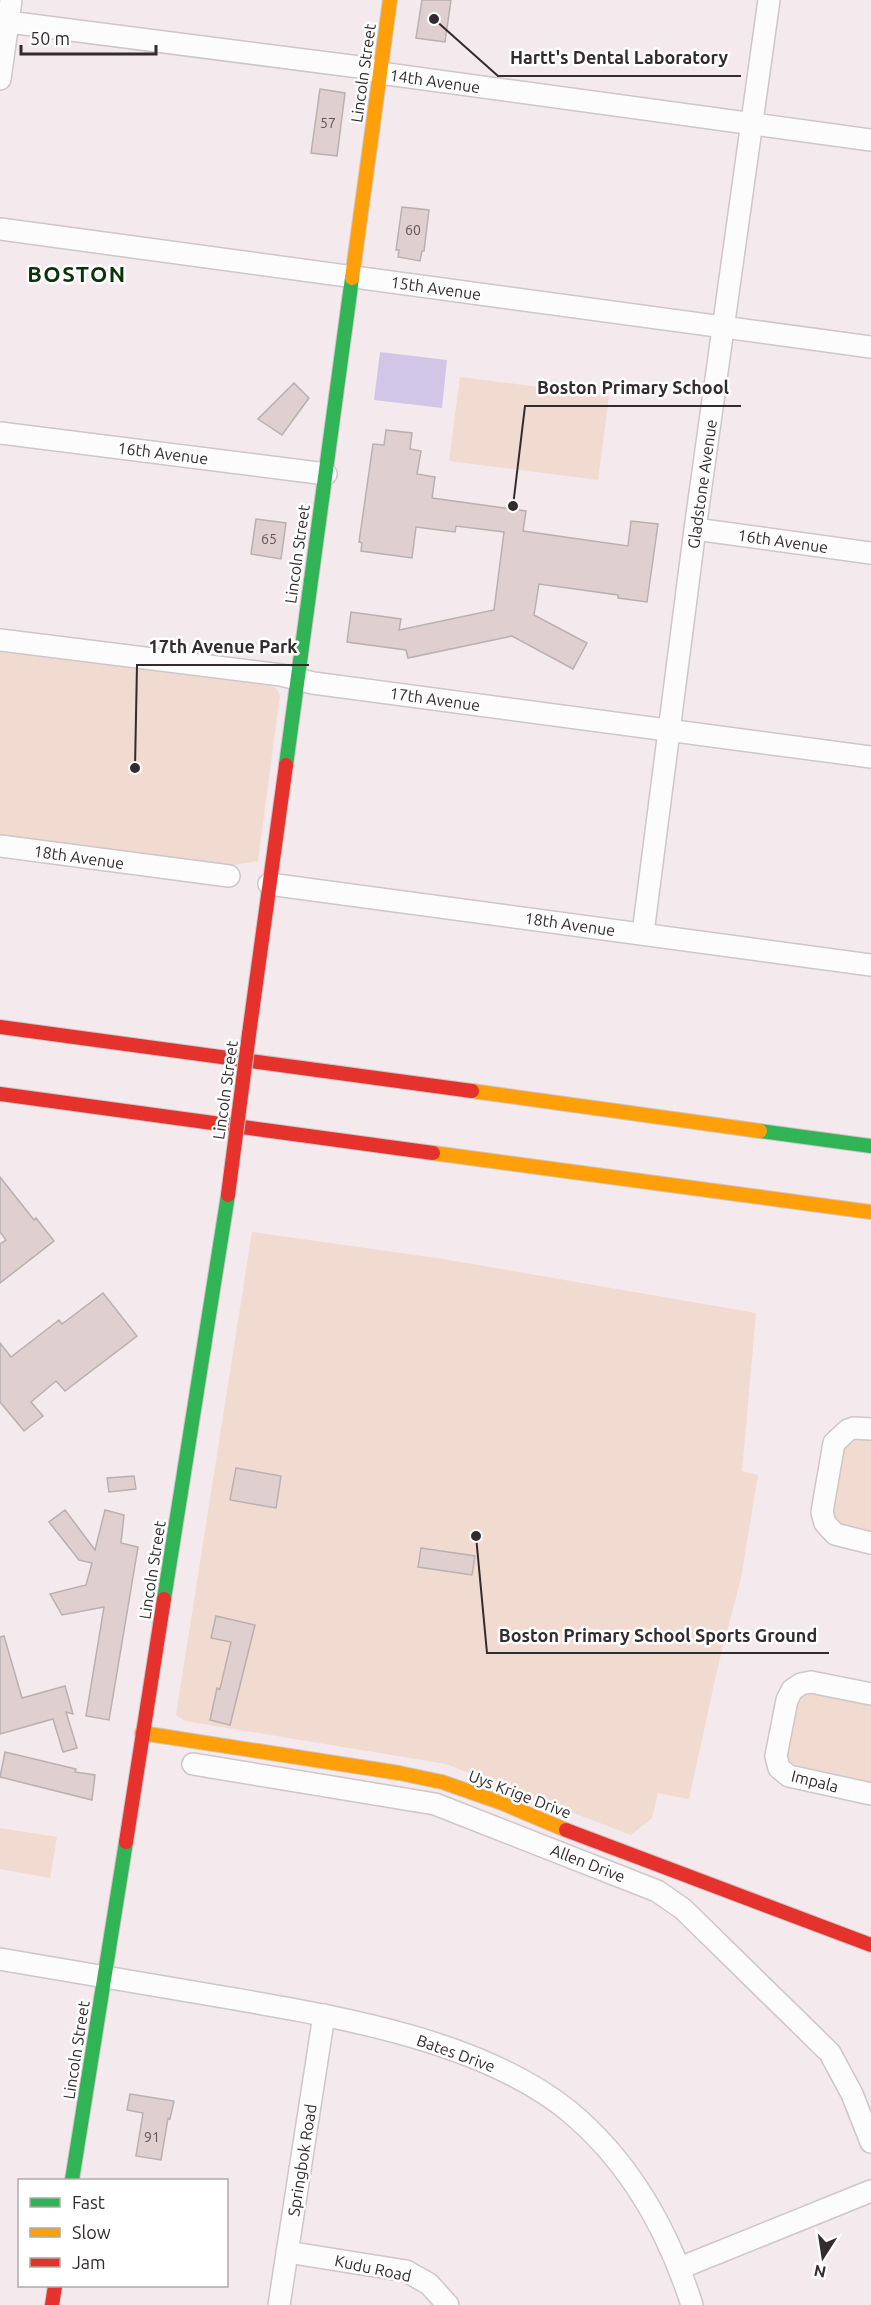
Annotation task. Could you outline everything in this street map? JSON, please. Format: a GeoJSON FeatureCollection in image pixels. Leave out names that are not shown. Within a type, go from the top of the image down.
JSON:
{"type":"FeatureCollection","features":[{"type":"Feature","properties":{"kind":"main road","name":"Lincoln Street"},"geometry":{"type":"LineString","coordinates":[[72,2179],[228,1195],[390,0]]}},
{"type":"Feature","properties":{"kind":"main road"},"geometry":{"type":"LineString","coordinates":[[0,1027],[230,1056],[871,1146]]}},
{"type":"Feature","properties":{"kind":"main road"},"geometry":{"type":"LineString","coordinates":[[0,1094],[871,1212]]}},
{"type":"Feature","properties":{"kind":"main road","name":"Uys Krige Drive"},"geometry":{"type":"LineString","coordinates":[[142,1732],[399,1773],[442,1782],[871,1945]]}},
{"type":"Feature","properties":{"kind":"main road"},"geometry":{"type":"LineString","coordinates":[[52,2305],[55,2287]]}},
{"type":"Feature","properties":{"kind":"street"},"geometry":{"type":"LineString","coordinates":[[0,79],[4,22],[10,0]]}},
{"type":"Feature","properties":{"kind":"street","name":"Gladstone Avenue"},"geometry":{"type":"LineString","coordinates":[[643,933],[695,529],[769,0]]}},
{"type":"Feature","properties":{"kind":"street","name":"14th Avenue"},"geometry":{"type":"LineString","coordinates":[[4,22],[367,68],[380,73],[871,140]]}},
{"type":"Feature","properties":{"kind":"street","name":"15th Avenue"},"geometry":{"type":"LineString","coordinates":[[0,228],[871,347]]}},
{"type":"Feature","properties":{"kind":"street","name":"16th Avenue"},"geometry":{"type":"LineString","coordinates":[[0,433],[326,474]]}},
{"type":"Feature","properties":{"kind":"street","name":"16th Avenue"},"geometry":{"type":"LineString","coordinates":[[695,529],[871,553]]}},
{"type":"Feature","properties":{"kind":"street","name":"17th Avenue"},"geometry":{"type":"LineString","coordinates":[[0,640],[297,678],[313,683],[871,757]]}},
{"type":"Feature","properties":{"kind":"street","name":"18th Avenue"},"geometry":{"type":"LineString","coordinates":[[0,846],[229,876]]}},
{"type":"Feature","properties":{"kind":"street","name":"18th Avenue"},"geometry":{"type":"LineString","coordinates":[[269,884],[871,965]]}},
{"type":"Feature","properties":{"kind":"street"},"geometry":{"type":"LineString","coordinates":[[871,1429],[848,1430],[834,1443],[822,1512],[825,1523],[835,1534],[871,1543]]}},
{"type":"Feature","properties":{"kind":"street","name":"Impala"},"geometry":{"type":"LineString","coordinates":[[871,1694],[811,1682],[796,1687],[787,1700],[776,1756],[779,1768],[789,1776],[871,1794]]}},
{"type":"Feature","properties":{"kind":"street","name":"Allen Drive"},"geometry":{"type":"LineString","coordinates":[[193,1764],[435,1804],[657,1891],[683,1908],[830,2053],[852,2094],[871,2142]]}},
{"type":"Feature","properties":{"kind":"street","name":"Bates Drive"},"geometry":{"type":"LineString","coordinates":[[0,1959],[324,2015],[441,2045],[488,2063],[537,2089],[570,2112],[609,2150],[642,2192],[660,2224],[680,2268],[692,2305]]}},
{"type":"Feature","properties":{"kind":"street","name":"Springbok Road"},"geometry":{"type":"LineString","coordinates":[[279,2305],[324,2015]]}},
{"type":"Feature","properties":{"kind":"street"},"geometry":{"type":"LineString","coordinates":[[680,2268],[871,2191]]}},
{"type":"Feature","properties":{"kind":"street","name":"Kudu Road"},"geometry":{"type":"LineString","coordinates":[[287,2252],[406,2271],[429,2284],[448,2305]]}},
{"type":"Feature","properties":{"kind":"shaded area"},"geometry":{"type":"Polygon","coordinates":[[[380,352],[447,360],[442,408],[374,400],[380,352]]]}},
{"type":"Feature","properties":{"kind":"shaded area"},"geometry":{"type":"Polygon","coordinates":[[[460,377],[609,396],[598,480],[449,461],[460,377]]]}},
{"type":"Feature","properties":{"kind":"shaded area"},"geometry":{"type":"Polygon","coordinates":[[[0,649],[268,685],[276,688],[280,695],[258,861],[228,866],[0,836],[0,649]]]}},
{"type":"Feature","properties":{"kind":"shaded area"},"geometry":{"type":"Polygon","coordinates":[[[252,1232],[443,1259],[756,1313],[742,1471],[758,1475],[741,1578],[718,1666],[689,1799],[658,1793],[652,1818],[631,1835],[446,1764],[185,1721],[176,1715],[252,1232]]]}},
{"type":"Feature","properties":{"kind":"shaded area"},"geometry":{"type":"Polygon","coordinates":[[[871,1437],[871,1534],[836,1524],[830,1508],[840,1452],[847,1439],[871,1437]]]}},
{"type":"Feature","properties":{"kind":"shaded area"},"geometry":{"type":"Polygon","coordinates":[[[805,1691],[871,1702],[871,1787],[790,1768],[784,1751],[794,1704],[805,1691]]]}},
{"type":"Feature","properties":{"kind":"shaded area"},"geometry":{"type":"Polygon","coordinates":[[[0,1828],[57,1837],[50,1878],[0,1869],[0,1828]]]}},
{"type":"Feature","properties":{"kind":"building"},"geometry":{"type":"Polygon","coordinates":[[[422,0],[451,0],[445,42],[416,38],[422,0]]]}},
{"type":"Feature","properties":{"kind":"building"},"geometry":{"type":"Polygon","coordinates":[[[320,89],[345,93],[337,156],[311,153],[320,89]]]}},
{"type":"Feature","properties":{"kind":"building"},"geometry":{"type":"Polygon","coordinates":[[[402,207],[429,210],[424,251],[422,251],[420,261],[398,257],[399,250],[396,250],[402,207]]]}},
{"type":"Feature","properties":{"kind":"building"},"geometry":{"type":"Polygon","coordinates":[[[294,383],[309,398],[282,435],[258,419],[294,383]]]}},
{"type":"Feature","properties":{"kind":"building"},"geometry":{"type":"Polygon","coordinates":[[[386,430],[412,433],[410,449],[421,451],[417,474],[435,477],[432,498],[526,511],[523,531],[628,546],[631,521],[658,524],[647,602],[618,598],[618,595],[539,584],[534,615],[587,643],[573,669],[512,636],[408,658],[406,650],[347,642],[351,612],[401,619],[399,630],[494,610],[504,532],[456,526],[455,532],[416,527],[412,558],[361,551],[362,543],[359,542],[373,444],[384,445],[386,430]]]}},
{"type":"Feature","properties":{"kind":"building"},"geometry":{"type":"Polygon","coordinates":[[[256,519],[286,523],[281,559],[251,554],[256,519]]]}},
{"type":"Feature","properties":{"kind":"building"},"geometry":{"type":"Polygon","coordinates":[[[0,1177],[54,1241],[0,1283],[0,1244],[6,1240],[0,1232],[0,1177]]]}},
{"type":"Feature","properties":{"kind":"building"},"geometry":{"type":"Polygon","coordinates":[[[103,1293],[137,1336],[65,1391],[56,1381],[31,1402],[43,1416],[24,1431],[0,1402],[0,1343],[11,1357],[59,1320],[62,1324],[103,1293]]]}},
{"type":"Feature","properties":{"kind":"building"},"geometry":{"type":"Polygon","coordinates":[[[236,1468],[281,1476],[276,1508],[230,1500],[236,1468]]]}},
{"type":"Feature","properties":{"kind":"building"},"geometry":{"type":"Polygon","coordinates":[[[134,1476],[136,1489],[109,1492],[107,1478],[134,1476]]]}},
{"type":"Feature","properties":{"kind":"building"},"geometry":{"type":"Polygon","coordinates":[[[65,1510],[95,1550],[105,1510],[124,1515],[121,1543],[138,1547],[109,1720],[86,1716],[104,1607],[62,1615],[50,1594],[86,1585],[92,1563],[79,1560],[49,1522],[65,1510]]]}},
{"type":"Feature","properties":{"kind":"building"},"geometry":{"type":"Polygon","coordinates":[[[421,1548],[475,1556],[472,1575],[418,1567],[421,1548]]]}},
{"type":"Feature","properties":{"kind":"building"},"geometry":{"type":"Polygon","coordinates":[[[216,1616],[255,1625],[230,1725],[210,1720],[231,1642],[211,1638],[216,1616]]]}},
{"type":"Feature","properties":{"kind":"building"},"geometry":{"type":"Polygon","coordinates":[[[4,1636],[22,1698],[65,1686],[73,1714],[66,1712],[77,1748],[63,1752],[53,1719],[0,1734],[0,1637],[4,1636]]]}},
{"type":"Feature","properties":{"kind":"building"},"geometry":{"type":"Polygon","coordinates":[[[5,1752],[76,1769],[75,1772],[95,1775],[92,1800],[0,1777],[5,1752]]]}},
{"type":"Feature","properties":{"kind":"building"},"geometry":{"type":"Polygon","coordinates":[[[130,2094],[174,2101],[170,2119],[168,2118],[161,2160],[136,2156],[143,2113],[127,2110],[130,2094]]]}},
{"type":"Feature","properties":{"kind":"traffic: fast"},"geometry":{"type":"LineString","coordinates":[[286,765],[352,278]]}},
{"type":"Feature","properties":{"kind":"traffic: fast"},"geometry":{"type":"LineString","coordinates":[[760,1131],[871,1146]]}},
{"type":"Feature","properties":{"kind":"traffic: fast"},"geometry":{"type":"LineString","coordinates":[[164,1599],[228,1195]]}},
{"type":"Feature","properties":{"kind":"traffic: fast"},"geometry":{"type":"LineString","coordinates":[[72,2179],[126,1842]]}},
{"type":"Feature","properties":{"kind":"traffic: slow"},"geometry":{"type":"LineString","coordinates":[[352,278],[390,0]]}},
{"type":"Feature","properties":{"kind":"traffic: slow"},"geometry":{"type":"LineString","coordinates":[[472,1091],[760,1131]]}},
{"type":"Feature","properties":{"kind":"traffic: slow"},"geometry":{"type":"LineString","coordinates":[[433,1153],[871,1212]]}},
{"type":"Feature","properties":{"kind":"traffic: slow"},"geometry":{"type":"LineString","coordinates":[[142,1733],[399,1773],[442,1782],[502,1803],[566,1830]]}},
{"type":"Feature","properties":{"kind":"traffic: jam"},"geometry":{"type":"LineString","coordinates":[[249,1034],[286,765]]}},
{"type":"Feature","properties":{"kind":"traffic: jam"},"geometry":{"type":"LineString","coordinates":[[0,1027],[472,1091]]}},
{"type":"Feature","properties":{"kind":"traffic: jam"},"geometry":{"type":"LineString","coordinates":[[228,1195],[249,1034]]}},
{"type":"Feature","properties":{"kind":"traffic: jam"},"geometry":{"type":"LineString","coordinates":[[0,1094],[433,1153]]}},
{"type":"Feature","properties":{"kind":"traffic: jam"},"geometry":{"type":"LineString","coordinates":[[126,1842],[164,1599]]}},
{"type":"Feature","properties":{"kind":"traffic: jam"},"geometry":{"type":"LineString","coordinates":[[566,1830],[871,1945]]}},
{"type":"Feature","properties":{"kind":"traffic: jam"},"geometry":{"type":"LineString","coordinates":[[52,2305],[55,2287]]}},
{"type":"Feature","properties":{"kind":"place","name":"Hartt's Dental Laboratory"},"geometry":{"type":"Point","coordinates":[434,19]}},
{"type":"Feature","properties":{"kind":"place","name":"Boston Primary School"},"geometry":{"type":"Point","coordinates":[513,506]}},
{"type":"Feature","properties":{"kind":"place","name":"17th Avenue Park"},"geometry":{"type":"Point","coordinates":[135,768]}},
{"type":"Feature","properties":{"kind":"place","name":"Boston Primary School Sports Ground"},"geometry":{"type":"Point","coordinates":[476,1536]}},
{"type":"Feature","properties":{"kind":"district","name":"BOSTON"},"geometry":{"type":"Point","coordinates":[77,273]}}]}
